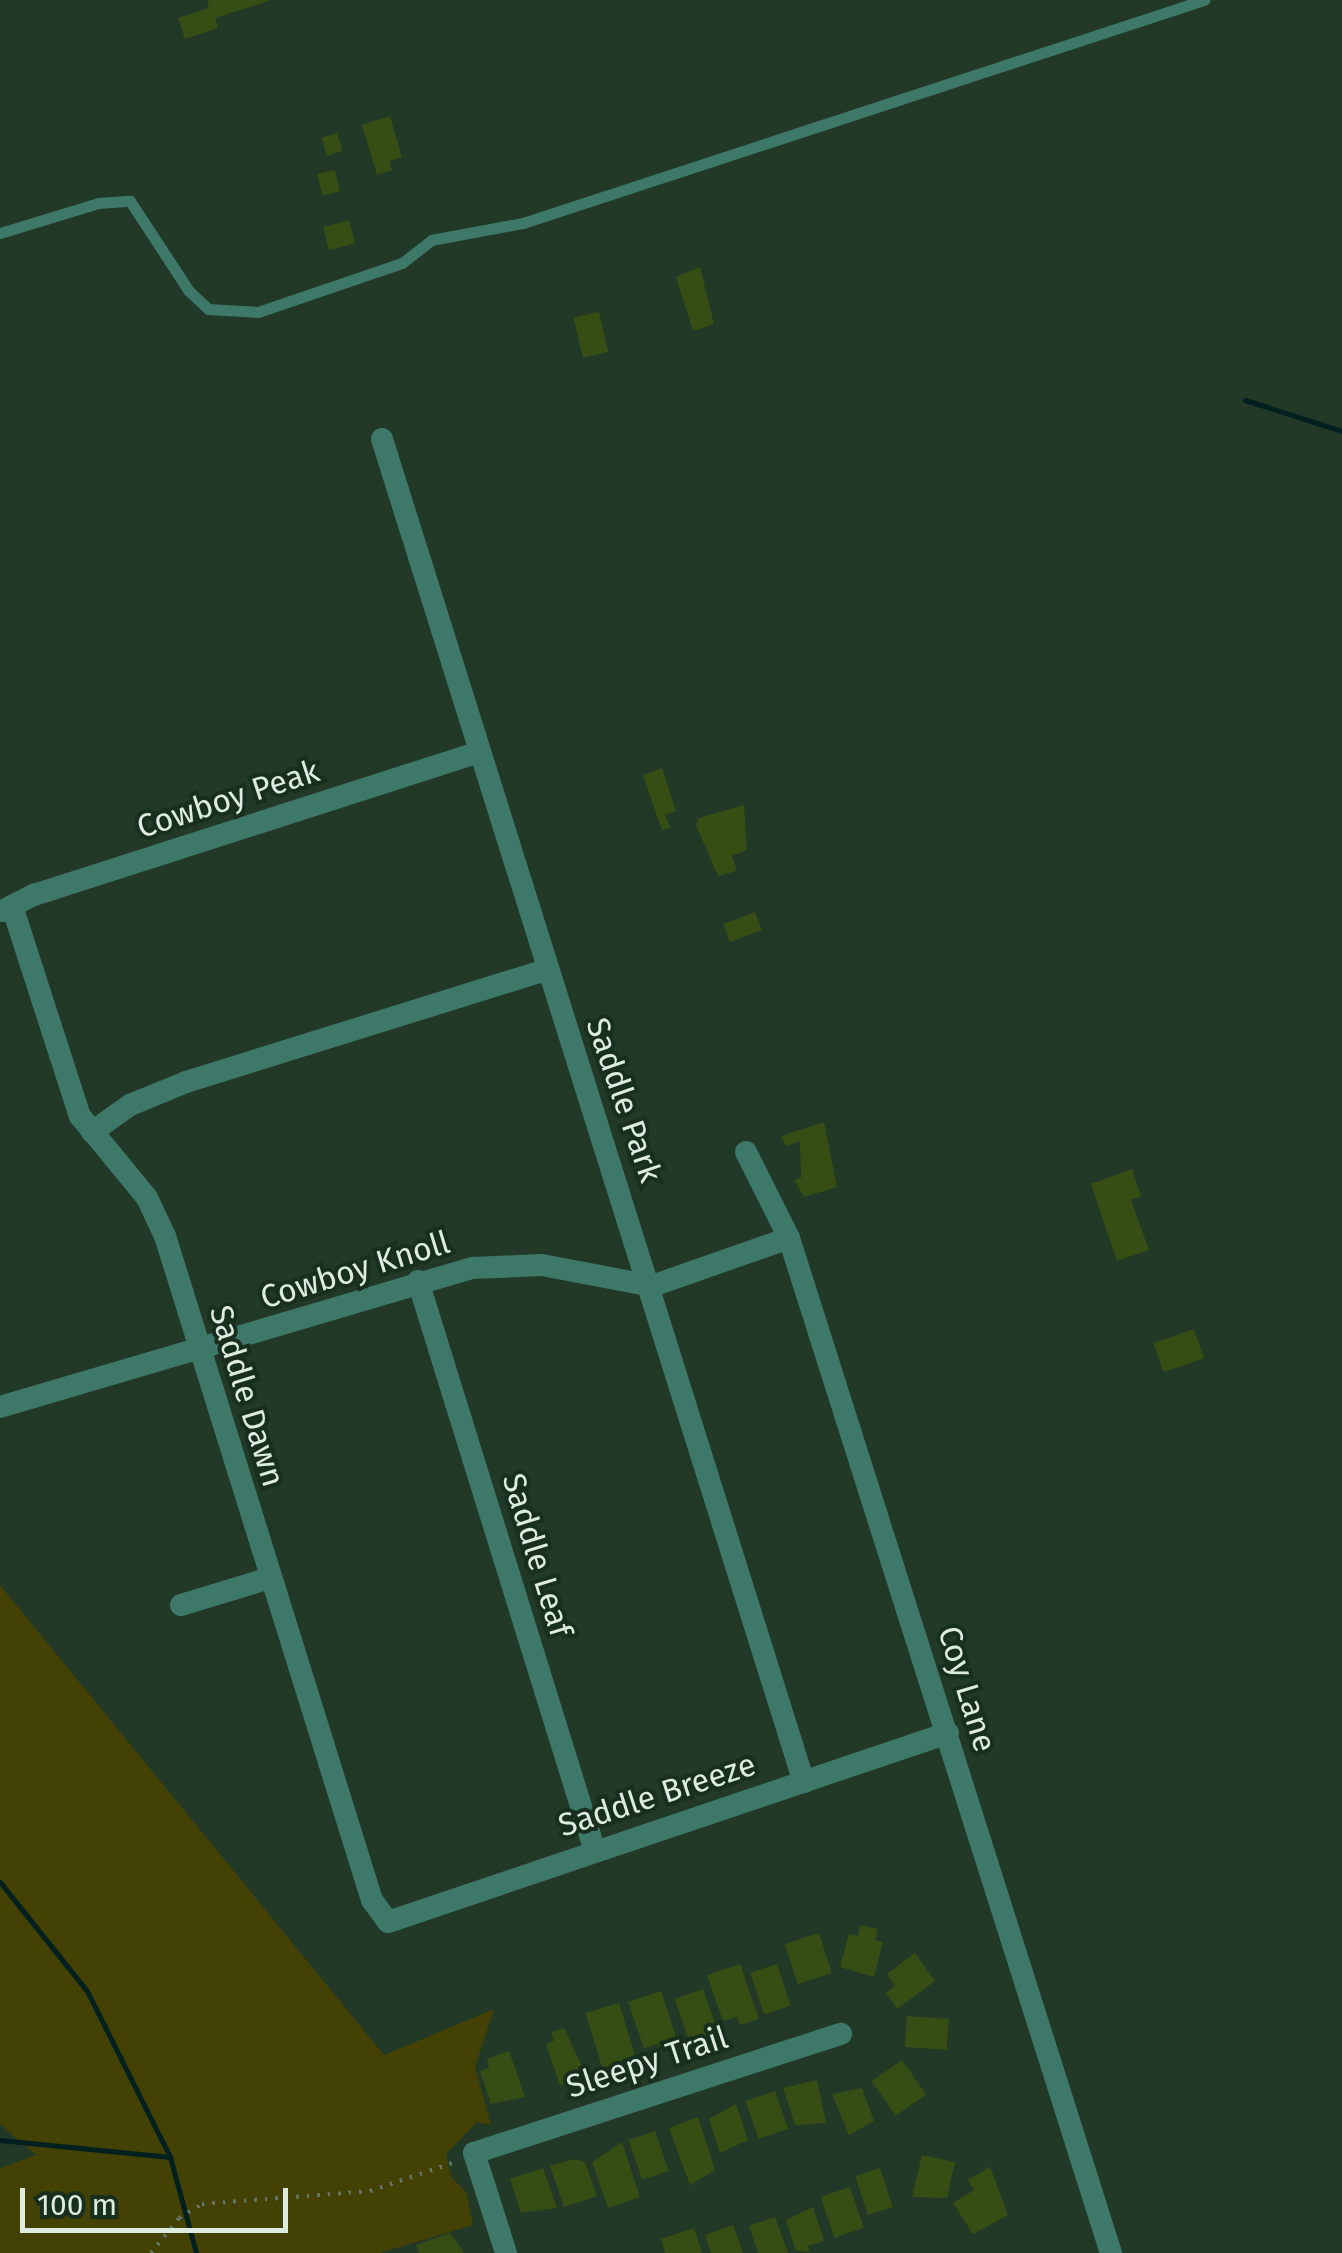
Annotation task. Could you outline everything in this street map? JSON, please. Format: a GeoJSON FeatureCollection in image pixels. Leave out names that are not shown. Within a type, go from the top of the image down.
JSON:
{"type":"FeatureCollection","features":[{"type":"Feature","properties":{"kind":"street","name":"Saddle Park"},"geometry":{"type":"LineString","coordinates":[[382,440],[545,970],[652,1286],[804,1782]]}},
{"type":"Feature","properties":{"kind":"street","name":"Cowboy Peak"},"geometry":{"type":"LineString","coordinates":[[6,909],[478,752]]}},
{"type":"Feature","properties":{"kind":"street","name":"Saddle Dawn"},"geometry":{"type":"LineString","coordinates":[[6,909],[72,1098],[92,1132],[157,1216],[372,1900],[388,1922]]}},
{"type":"Feature","properties":{"kind":"street"},"geometry":{"type":"LineString","coordinates":[[92,1132],[130,1105],[186,1082],[545,970]]}},
{"type":"Feature","properties":{"kind":"street","name":"Coy Lane"},"geometry":{"type":"LineString","coordinates":[[746,1152],[790,1238],[1110,2253]]}},
{"type":"Feature","properties":{"kind":"street","name":"Cowboy Knoll"},"geometry":{"type":"LineString","coordinates":[[0,1407],[200,1352],[418,1281],[474,1268],[542,1265],[652,1286],[790,1238]]}},
{"type":"Feature","properties":{"kind":"street","name":"Saddle Leaf"},"geometry":{"type":"LineString","coordinates":[[418,1281],[594,1848]]}},
{"type":"Feature","properties":{"kind":"street"},"geometry":{"type":"LineString","coordinates":[[181,1605],[270,1578]]}},
{"type":"Feature","properties":{"kind":"street","name":"Saddle Breeze"},"geometry":{"type":"LineString","coordinates":[[388,1922],[594,1848],[948,1733]]}},
{"type":"Feature","properties":{"kind":"street","name":"Sleepy Trail"},"geometry":{"type":"LineString","coordinates":[[474,2153],[841,2034]]}},
{"type":"Feature","properties":{"kind":"street"},"geometry":{"type":"LineString","coordinates":[[474,2153],[506,2253]]}},
{"type":"Feature","properties":{"kind":"lane"},"geometry":{"type":"LineString","coordinates":[[0,233],[98,202],[130,200],[189,291],[208,309],[258,312],[402,263],[431,240],[524,222],[1204,0]]}},
{"type":"Feature","properties":{"kind":"path"},"geometry":{"type":"LineString","coordinates":[[151,2253],[179,2218],[202,2204],[370,2191],[474,2153]]}},
{"type":"Feature","properties":{"kind":"shaded area"},"geometry":{"type":"Polygon","coordinates":[[[0,1585],[384,2055],[494,2009],[475,2067],[491,2125],[477,2122],[446,2154],[451,2177],[466,2192],[473,2225],[380,2253],[0,2253],[0,2168],[36,2155],[0,2124],[0,1585]]]}},
{"type":"Feature","properties":{"kind":"building"},"geometry":{"type":"Polygon","coordinates":[[[207,0],[269,1],[215,18],[218,28],[185,39],[178,18],[209,8],[207,0]]]}},
{"type":"Feature","properties":{"kind":"building"},"geometry":{"type":"Polygon","coordinates":[[[390,116],[402,157],[389,161],[392,170],[377,175],[362,125],[390,116]]]}},
{"type":"Feature","properties":{"kind":"building"},"geometry":{"type":"Polygon","coordinates":[[[337,133],[342,151],[327,156],[322,137],[337,133]]]}},
{"type":"Feature","properties":{"kind":"building"},"geometry":{"type":"Polygon","coordinates":[[[335,170],[340,191],[322,195],[317,174],[335,170]]]}},
{"type":"Feature","properties":{"kind":"building"},"geometry":{"type":"Polygon","coordinates":[[[349,220],[355,243],[329,250],[323,227],[349,220]]]}},
{"type":"Feature","properties":{"kind":"building"},"geometry":{"type":"Polygon","coordinates":[[[700,267],[714,324],[693,331],[676,277],[700,267]]]}},
{"type":"Feature","properties":{"kind":"building"},"geometry":{"type":"Polygon","coordinates":[[[599,312],[608,352],[583,358],[574,318],[599,312]]]}},
{"type":"Feature","properties":{"kind":"building"},"geometry":{"type":"Polygon","coordinates":[[[662,768],[676,811],[665,815],[670,828],[662,830],[643,775],[662,768]]]}},
{"type":"Feature","properties":{"kind":"building"},"geometry":{"type":"Polygon","coordinates":[[[744,805],[747,850],[732,856],[737,871],[718,876],[696,825],[699,818],[744,805]]]}},
{"type":"Feature","properties":{"kind":"building"},"geometry":{"type":"Polygon","coordinates":[[[755,912],[762,930],[730,942],[723,924],[755,912]]]}},
{"type":"Feature","properties":{"kind":"building"},"geometry":{"type":"Polygon","coordinates":[[[824,1122],[837,1187],[804,1197],[794,1180],[801,1178],[800,1141],[786,1146],[781,1136],[824,1122]]]}},
{"type":"Feature","properties":{"kind":"building"},"geometry":{"type":"Polygon","coordinates":[[[1132,1169],[1141,1196],[1131,1200],[1149,1250],[1117,1261],[1091,1184],[1132,1169]]]}},
{"type":"Feature","properties":{"kind":"building"},"geometry":{"type":"Polygon","coordinates":[[[1194,1329],[1204,1358],[1163,1372],[1153,1343],[1194,1329]]]}},
{"type":"Feature","properties":{"kind":"building"},"geometry":{"type":"Polygon","coordinates":[[[860,1925],[878,1929],[875,1940],[883,1942],[874,1977],[840,1967],[849,1934],[858,1936],[860,1925]]]}},
{"type":"Feature","properties":{"kind":"building"},"geometry":{"type":"Polygon","coordinates":[[[819,1933],[832,1973],[798,1984],[785,1944],[819,1933]]]}},
{"type":"Feature","properties":{"kind":"building"},"geometry":{"type":"Polygon","coordinates":[[[915,1953],[935,1981],[897,2009],[886,1993],[895,1986],[887,1974],[915,1953]]]}},
{"type":"Feature","properties":{"kind":"building"},"geometry":{"type":"Polygon","coordinates":[[[740,1964],[759,2019],[740,2025],[737,2017],[723,2021],[707,1975],[740,1964]]]}},
{"type":"Feature","properties":{"kind":"building"},"geometry":{"type":"Polygon","coordinates":[[[777,1964],[791,2006],[764,2014],[750,1973],[777,1964]]]}},
{"type":"Feature","properties":{"kind":"building"},"geometry":{"type":"Polygon","coordinates":[[[703,1989],[718,2032],[690,2042],[675,1999],[703,1989]]]}},
{"type":"Feature","properties":{"kind":"building"},"geometry":{"type":"Polygon","coordinates":[[[661,1991],[679,2046],[660,2052],[658,2044],[644,2048],[628,2002],[661,1991]]]}},
{"type":"Feature","properties":{"kind":"building"},"geometry":{"type":"Polygon","coordinates":[[[619,2003],[636,2058],[602,2068],[586,2013],[619,2003]]]}},
{"type":"Feature","properties":{"kind":"building"},"geometry":{"type":"Polygon","coordinates":[[[907,2016],[949,2019],[947,2050],[905,2047],[907,2016]]]}},
{"type":"Feature","properties":{"kind":"building"},"geometry":{"type":"Polygon","coordinates":[[[564,2028],[587,2077],[560,2085],[546,2044],[554,2041],[551,2032],[564,2028]]]}},
{"type":"Feature","properties":{"kind":"building"},"geometry":{"type":"Polygon","coordinates":[[[509,2051],[525,2097],[491,2104],[480,2071],[489,2068],[487,2059],[509,2051]]]}},
{"type":"Feature","properties":{"kind":"building"},"geometry":{"type":"Polygon","coordinates":[[[902,2060],[926,2094],[896,2116],[872,2081],[902,2060]]]}},
{"type":"Feature","properties":{"kind":"building"},"geometry":{"type":"Polygon","coordinates":[[[817,2080],[826,2123],[795,2125],[783,2088],[817,2080]]]}},
{"type":"Feature","properties":{"kind":"building"},"geometry":{"type":"Polygon","coordinates":[[[862,2088],[874,2121],[849,2135],[832,2094],[862,2088]]]}},
{"type":"Feature","properties":{"kind":"building"},"geometry":{"type":"Polygon","coordinates":[[[775,2091],[788,2129],[759,2139],[746,2101],[775,2091]]]}},
{"type":"Feature","properties":{"kind":"building"},"geometry":{"type":"Polygon","coordinates":[[[736,2104],[748,2140],[720,2153],[709,2119],[736,2104]]]}},
{"type":"Feature","properties":{"kind":"building"},"geometry":{"type":"Polygon","coordinates":[[[698,2117],[715,2170],[690,2185],[669,2128],[698,2117]]]}},
{"type":"Feature","properties":{"kind":"building"},"geometry":{"type":"Polygon","coordinates":[[[655,2131],[669,2171],[642,2180],[629,2140],[655,2131]]]}},
{"type":"Feature","properties":{"kind":"building"},"geometry":{"type":"Polygon","coordinates":[[[622,2142],[640,2197],[608,2208],[592,2162],[622,2142]]]}},
{"type":"Feature","properties":{"kind":"building"},"geometry":{"type":"Polygon","coordinates":[[[922,2155],[955,2162],[947,2198],[912,2197],[922,2155]]]}},
{"type":"Feature","properties":{"kind":"building"},"geometry":{"type":"Polygon","coordinates":[[[575,2159],[585,2162],[597,2196],[564,2207],[550,2166],[575,2159]]]}},
{"type":"Feature","properties":{"kind":"building"},"geometry":{"type":"Polygon","coordinates":[[[990,2167],[1008,2215],[973,2234],[953,2203],[974,2190],[968,2180],[990,2167]]]}},
{"type":"Feature","properties":{"kind":"building"},"geometry":{"type":"Polygon","coordinates":[[[543,2168],[557,2208],[521,2213],[510,2179],[543,2168]]]}},
{"type":"Feature","properties":{"kind":"building"},"geometry":{"type":"Polygon","coordinates":[[[880,2168],[893,2207],[868,2215],[855,2176],[880,2168]]]}},
{"type":"Feature","properties":{"kind":"building"},"geometry":{"type":"Polygon","coordinates":[[[850,2187],[864,2228],[835,2238],[821,2197],[850,2187]]]}},
{"type":"Feature","properties":{"kind":"building"},"geometry":{"type":"Polygon","coordinates":[[[813,2207],[824,2241],[808,2246],[810,2252],[796,2251],[786,2220],[813,2207]]]}},
{"type":"Feature","properties":{"kind":"building"},"geometry":{"type":"Polygon","coordinates":[[[775,2217],[788,2253],[758,2253],[749,2226],[775,2217]]]}},
{"type":"Feature","properties":{"kind":"building"},"geometry":{"type":"Polygon","coordinates":[[[733,2225],[743,2253],[711,2253],[705,2235],[733,2225]]]}},
{"type":"Feature","properties":{"kind":"building"},"geometry":{"type":"Polygon","coordinates":[[[694,2228],[702,2253],[665,2253],[661,2239],[694,2228]]]}},
{"type":"Feature","properties":{"kind":"building"},"geometry":{"type":"Polygon","coordinates":[[[450,2233],[464,2253],[419,2253],[416,2245],[450,2233]]]}},
{"type":"Feature","properties":{"kind":"waterway"},"geometry":{"type":"LineString","coordinates":[[1245,400],[1342,431]]}},
{"type":"Feature","properties":{"kind":"waterway"},"geometry":{"type":"LineString","coordinates":[[0,1882],[87,1991],[170,2157],[196,2253]]}},
{"type":"Feature","properties":{"kind":"waterway"},"geometry":{"type":"LineString","coordinates":[[0,2140],[170,2157]]}}]}
